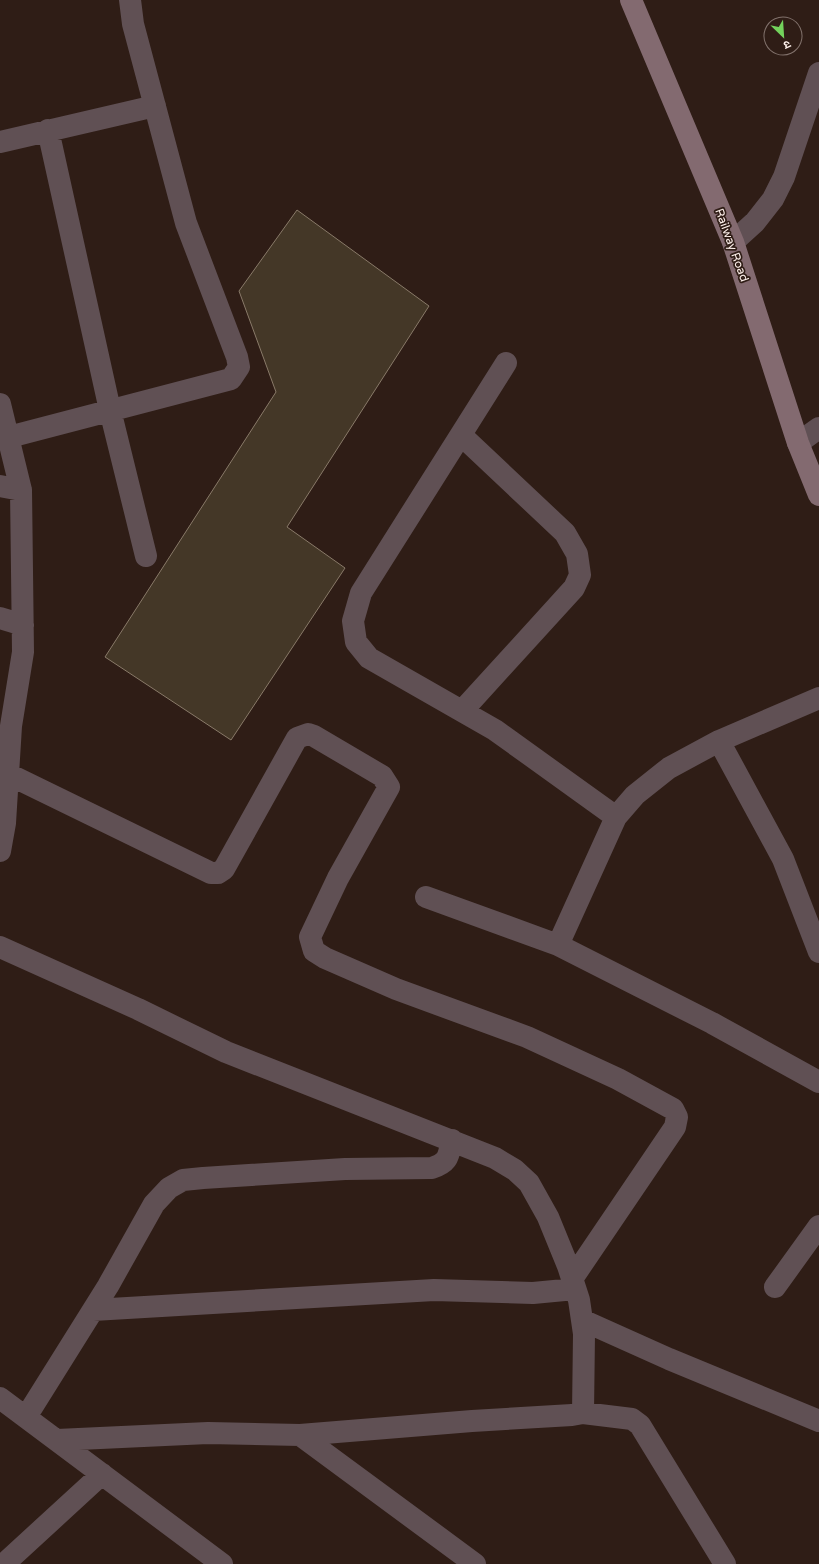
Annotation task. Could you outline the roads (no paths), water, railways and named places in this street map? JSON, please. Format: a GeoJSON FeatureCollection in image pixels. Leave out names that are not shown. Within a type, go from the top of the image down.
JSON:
{"type":"FeatureCollection","features":[{"type":"Feature","properties":{"kind":"street"},"geometry":{"type":"LineString","coordinates":[[9,437],[231,379],[239,367],[235,349],[186,223],[133,24],[130,0]]}},
{"type":"Feature","properties":{"kind":"street","name":"Railway Road"},"geometry":{"type":"LineString","coordinates":[[631,0],[733,242],[798,443],[819,495]]}},
{"type":"Feature","properties":{"kind":"street"},"geometry":{"type":"LineString","coordinates":[[733,242],[755,222],[773,199],[784,177],[819,73]]}},
{"type":"Feature","properties":{"kind":"street"},"geometry":{"type":"LineString","coordinates":[[0,142],[155,106]]}},
{"type":"Feature","properties":{"kind":"street"},"geometry":{"type":"LineString","coordinates":[[48,130],[110,410],[146,556]]}},
{"type":"Feature","properties":{"kind":"street"},"geometry":{"type":"LineString","coordinates":[[506,363],[361,593],[353,622],[356,642],[369,658],[495,730],[616,817]]}},
{"type":"Feature","properties":{"kind":"street"},"geometry":{"type":"LineString","coordinates":[[0,404],[9,437],[10,488],[23,625],[23,652],[11,726],[5,823],[0,851]]}},
{"type":"Feature","properties":{"kind":"street"},"geometry":{"type":"LineString","coordinates":[[798,443],[819,428]]}},
{"type":"Feature","properties":{"kind":"street"},"geometry":{"type":"LineString","coordinates":[[461,435],[565,533],[577,554],[580,574],[574,588],[462,711]]}},
{"type":"Feature","properties":{"kind":"street"},"geometry":{"type":"LineString","coordinates":[[0,618],[23,625]]}},
{"type":"Feature","properties":{"kind":"street"},"geometry":{"type":"LineString","coordinates":[[558,945],[616,817],[635,795],[669,768],[719,741],[819,698]]}},
{"type":"Feature","properties":{"kind":"street"},"geometry":{"type":"LineString","coordinates":[[8,774],[212,873],[218,873],[224,869],[297,738],[308,734],[314,736],[382,776],[389,787],[338,878],[310,937],[311,946],[314,951],[325,958],[396,989],[527,1037],[618,1079],[673,1109],[677,1117],[675,1127],[574,1284],[533,1293],[434,1290],[93,1310]]}},
{"type":"Feature","properties":{"kind":"street"},"geometry":{"type":"LineString","coordinates":[[719,741],[783,859],[819,952]]}},
{"type":"Feature","properties":{"kind":"street"},"geometry":{"type":"LineString","coordinates":[[426,898],[558,945],[712,1023],[819,1082]]}},
{"type":"Feature","properties":{"kind":"street"},"geometry":{"type":"LineString","coordinates":[[0,947],[138,1009],[226,1052],[452,1140],[494,1158],[515,1170],[529,1183],[548,1217],[574,1284],[584,1334],[583,1413]]}},
{"type":"Feature","properties":{"kind":"street"},"geometry":{"type":"LineString","coordinates":[[26,1417],[93,1310],[154,1204],[169,1188],[183,1180],[344,1169],[432,1168],[443,1164],[448,1157],[452,1140]]}},
{"type":"Feature","properties":{"kind":"street"},"geometry":{"type":"LineString","coordinates":[[775,1287],[819,1226]]}},
{"type":"Feature","properties":{"kind":"street"},"geometry":{"type":"LineString","coordinates":[[582,1320],[669,1359],[819,1421]]}},
{"type":"Feature","properties":{"kind":"street"},"geometry":{"type":"LineString","coordinates":[[0,1398],[222,1564]]}},
{"type":"Feature","properties":{"kind":"street"},"geometry":{"type":"LineString","coordinates":[[56,1440],[208,1433],[300,1435],[472,1421],[564,1416],[583,1413],[632,1419],[640,1425],[725,1564]]}},
{"type":"Feature","properties":{"kind":"street"},"geometry":{"type":"LineString","coordinates":[[300,1435],[475,1564]]}},
{"type":"Feature","properties":{"kind":"street"},"geometry":{"type":"LineString","coordinates":[[4,1564],[102,1474]]}}]}
